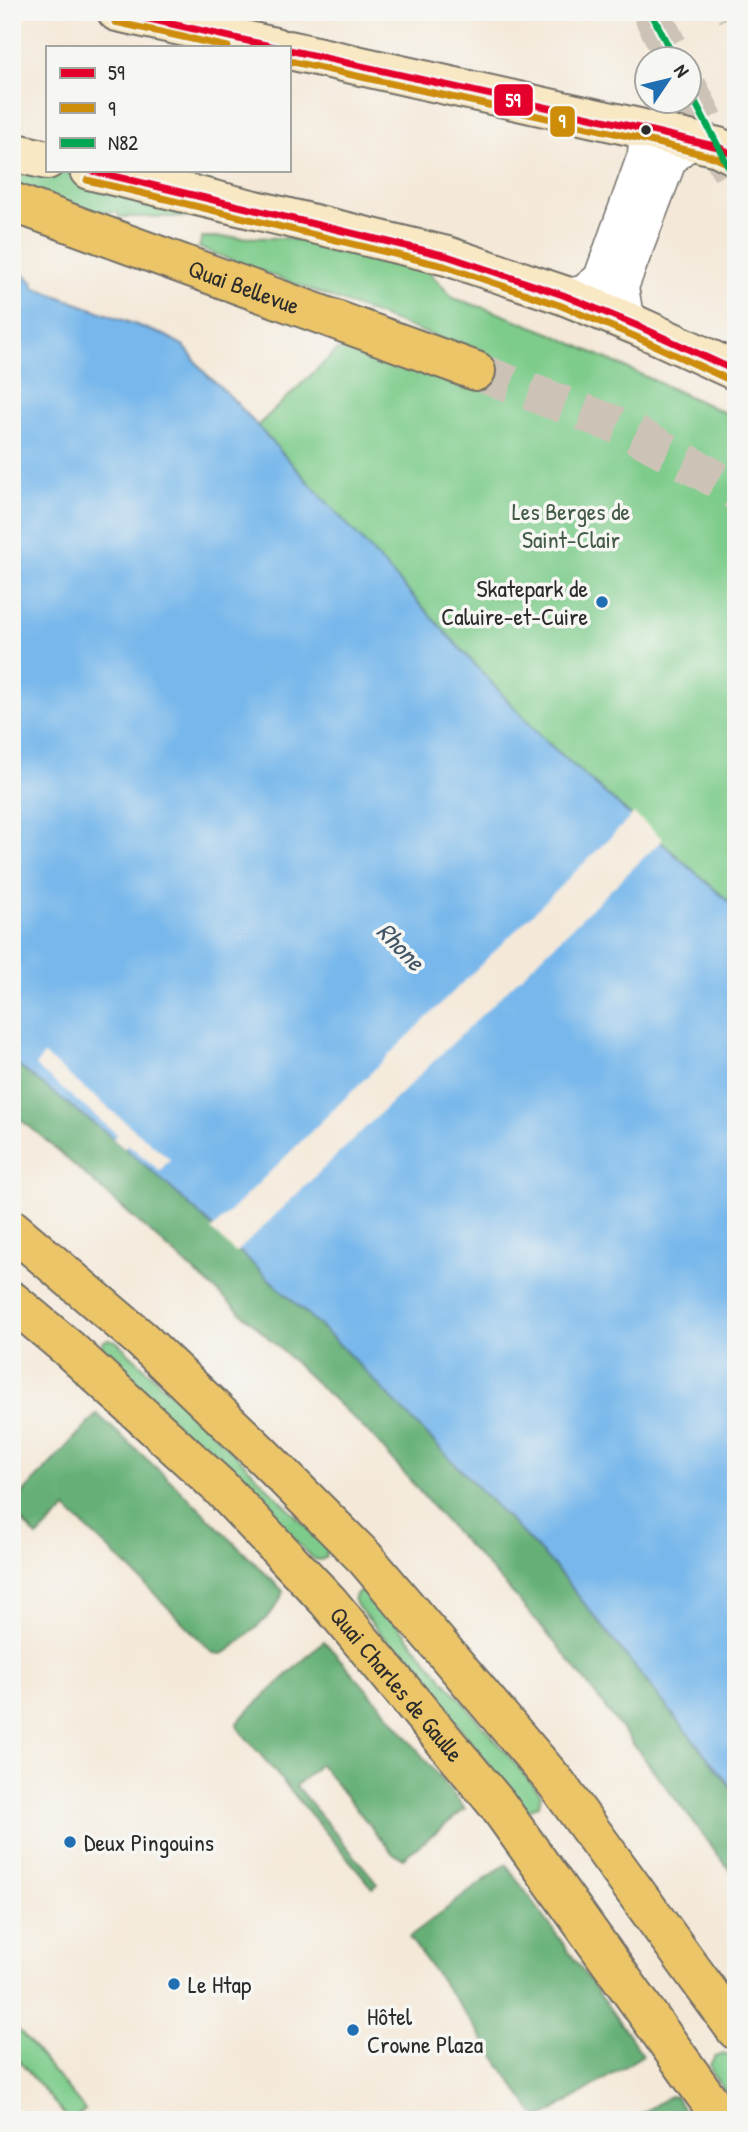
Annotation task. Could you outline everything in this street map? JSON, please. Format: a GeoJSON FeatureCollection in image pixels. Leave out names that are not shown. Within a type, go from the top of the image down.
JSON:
{"type":"FeatureCollection","features":[{"type":"Feature","properties":{"kind":"main road"},"geometry":{"type":"LineString","coordinates":[[117,12],[270,46]]}},
{"type":"Feature","properties":{"kind":"main road"},"geometry":{"type":"LineString","coordinates":[[290,50],[639,128],[718,147],[736,156]]}},
{"type":"Feature","properties":{"kind":"main road"},"geometry":{"type":"LineString","coordinates":[[12,152],[46,160]]}},
{"type":"Feature","properties":{"kind":"main road"},"geometry":{"type":"LineString","coordinates":[[97,172],[447,256],[563,295],[736,370]]}},
{"type":"Feature","properties":{"kind":"main road","name":"Quai Bellevue"},"geometry":{"type":"LineString","coordinates":[[12,202],[476,371]]}},
{"type":"Feature","properties":{"kind":"main road"},"geometry":{"type":"LineString","coordinates":[[12,1229],[149,1347],[365,1558],[557,1784],[736,2030]]}},
{"type":"Feature","properties":{"kind":"main road","name":"Quai Charles de Gaulle"},"geometry":{"type":"LineString","coordinates":[[12,1301],[68,1348],[220,1487],[328,1601],[513,1825],[723,2120]]}},
{"type":"Feature","properties":{"kind":"street"},"geometry":{"type":"LineString","coordinates":[[563,295],[583,292],[600,278],[644,155],[645,138],[639,128]]}},
{"type":"Feature","properties":{"kind":"street"},"geometry":{"type":"LineString","coordinates":[[638,326],[626,311],[622,287],[670,162],[682,149],[696,142]]}},
{"type":"Feature","properties":{"kind":"green space"},"geometry":{"type":"Polygon","coordinates":[[[12,161],[46,168],[46,172],[63,172],[114,183],[214,217],[119,217],[118,212],[89,212],[12,183],[12,161]]]}},
{"type":"Feature","properties":{"kind":"green space","name":"Les Berges de Saint-Clair"},"geometry":{"type":"Polygon","coordinates":[[[202,237],[283,238],[414,256],[453,298],[552,334],[736,418],[736,908],[541,737],[257,426],[346,342],[468,390],[482,354],[199,248],[202,237]]]}},
{"type":"Feature","properties":{"kind":"green space"},"geometry":{"type":"Polygon","coordinates":[[[12,1061],[159,1177],[335,1340],[555,1567],[736,1793],[736,1878],[561,1650],[374,1438],[255,1325],[12,1113],[12,1061]]]}},
{"type":"Feature","properties":{"kind":"green space"},"geometry":{"type":"Polygon","coordinates":[[[108,1339],[116,1341],[240,1459],[326,1547],[325,1558],[314,1559],[104,1355],[100,1349],[108,1339]]]}},
{"type":"Feature","properties":{"kind":"green space"},"geometry":{"type":"Polygon","coordinates":[[[97,1414],[172,1482],[283,1591],[275,1608],[261,1624],[230,1650],[222,1654],[213,1653],[66,1509],[37,1537],[12,1511],[12,1505],[97,1414]]]}},
{"type":"Feature","properties":{"kind":"green space"},"geometry":{"type":"Polygon","coordinates":[[[362,1590],[370,1593],[541,1794],[539,1805],[528,1810],[519,1803],[443,1706],[357,1606],[354,1599],[362,1590]]]}},
{"type":"Feature","properties":{"kind":"green space"},"geometry":{"type":"Polygon","coordinates":[[[324,1641],[390,1716],[465,1809],[403,1858],[393,1854],[320,1764],[296,1786],[378,1884],[373,1888],[238,1728],[237,1723],[324,1641]]]}},
{"type":"Feature","properties":{"kind":"green space"},"geometry":{"type":"Polygon","coordinates":[[[506,1864],[643,2055],[540,2117],[532,2112],[409,1937],[506,1864]]]}},
{"type":"Feature","properties":{"kind":"green space"},"geometry":{"type":"Polygon","coordinates":[[[12,2022],[85,2110],[72,2120],[69,2120],[12,2053],[12,2022]]]}},
{"type":"Feature","properties":{"kind":"green space"},"geometry":{"type":"Polygon","coordinates":[[[724,2054],[736,2065],[736,2107],[712,2073],[710,2065],[715,2057],[724,2054]]]}},
{"type":"Feature","properties":{"kind":"green space"},"geometry":{"type":"Polygon","coordinates":[[[670,2096],[676,2097],[690,2120],[637,2120],[639,2115],[670,2096]]]}},
{"type":"Feature","properties":{"kind":"water","name":"Rhone"},"geometry":{"type":"Polygon","coordinates":[[[24,274],[34,283],[33,287],[166,336],[184,346],[204,372],[231,397],[541,737],[736,908],[736,1793],[555,1567],[335,1340],[159,1177],[12,1061],[12,278],[24,274]]]}},
{"type":"Feature","properties":{"kind":"pier"},"geometry":{"type":"Polygon","coordinates":[[[634,814],[663,839],[236,1253],[211,1230],[634,814]]]}},
{"type":"Feature","properties":{"kind":"pier"},"geometry":{"type":"Polygon","coordinates":[[[44,1055],[170,1159],[160,1171],[128,1144],[124,1148],[113,1139],[117,1134],[35,1066],[44,1055]]]}},
{"type":"Feature","properties":{"kind":"tunnel"},"geometry":{"type":"LineString","coordinates":[[651,12],[668,46]]}},
{"type":"Feature","properties":{"kind":"tunnel"},"geometry":{"type":"LineString","coordinates":[[702,114],[736,181]]}},
{"type":"Feature","properties":{"kind":"tunnel"},"geometry":{"type":"LineString","coordinates":[[476,371],[624,428],[736,492]]}},
{"type":"Feature","properties":{"kind":"transit line","name":"59"},"geometry":{"type":"LineString","coordinates":[[118,12],[271,46]]}},
{"type":"Feature","properties":{"kind":"transit line","name":"N82"},"geometry":{"type":"LineString","coordinates":[[651,12],[668,46]]}},
{"type":"Feature","properties":{"kind":"transit line","name":"9"},"geometry":{"type":"LineString","coordinates":[[115,22],[223,46]]}},
{"type":"Feature","properties":{"kind":"transit line","name":"59"},"geometry":{"type":"LineString","coordinates":[[290,50],[639,128],[718,147],[736,156]]}},
{"type":"Feature","properties":{"kind":"transit line","name":"9"},"geometry":{"type":"LineString","coordinates":[[290,61],[637,138],[714,157],[731,165]]}},
{"type":"Feature","properties":{"kind":"transit line","name":"N82"},"geometry":{"type":"LineString","coordinates":[[702,115],[736,181]]}},
{"type":"Feature","properties":{"kind":"transit line","name":"59"},"geometry":{"type":"LineString","coordinates":[[97,172],[447,256],[563,295],[736,371]]}},
{"type":"Feature","properties":{"kind":"transit line","name":"9"},"geometry":{"type":"LineString","coordinates":[[87,180],[444,266],[559,305],[732,381]]}},
{"type":"Feature","properties":{"kind":"place","name":"Skatepark de Caluire-et-Cuire"},"geometry":{"type":"Point","coordinates":[602,602]}},
{"type":"Feature","properties":{"kind":"place","name":"Deux Pingouins"},"geometry":{"type":"Point","coordinates":[70,1842]}},
{"type":"Feature","properties":{"kind":"place","name":"Le Htap"},"geometry":{"type":"Point","coordinates":[174,1984]}},
{"type":"Feature","properties":{"kind":"place","name":"Hôtel Crowne Plaza"},"geometry":{"type":"Point","coordinates":[353,2030]}}]}
